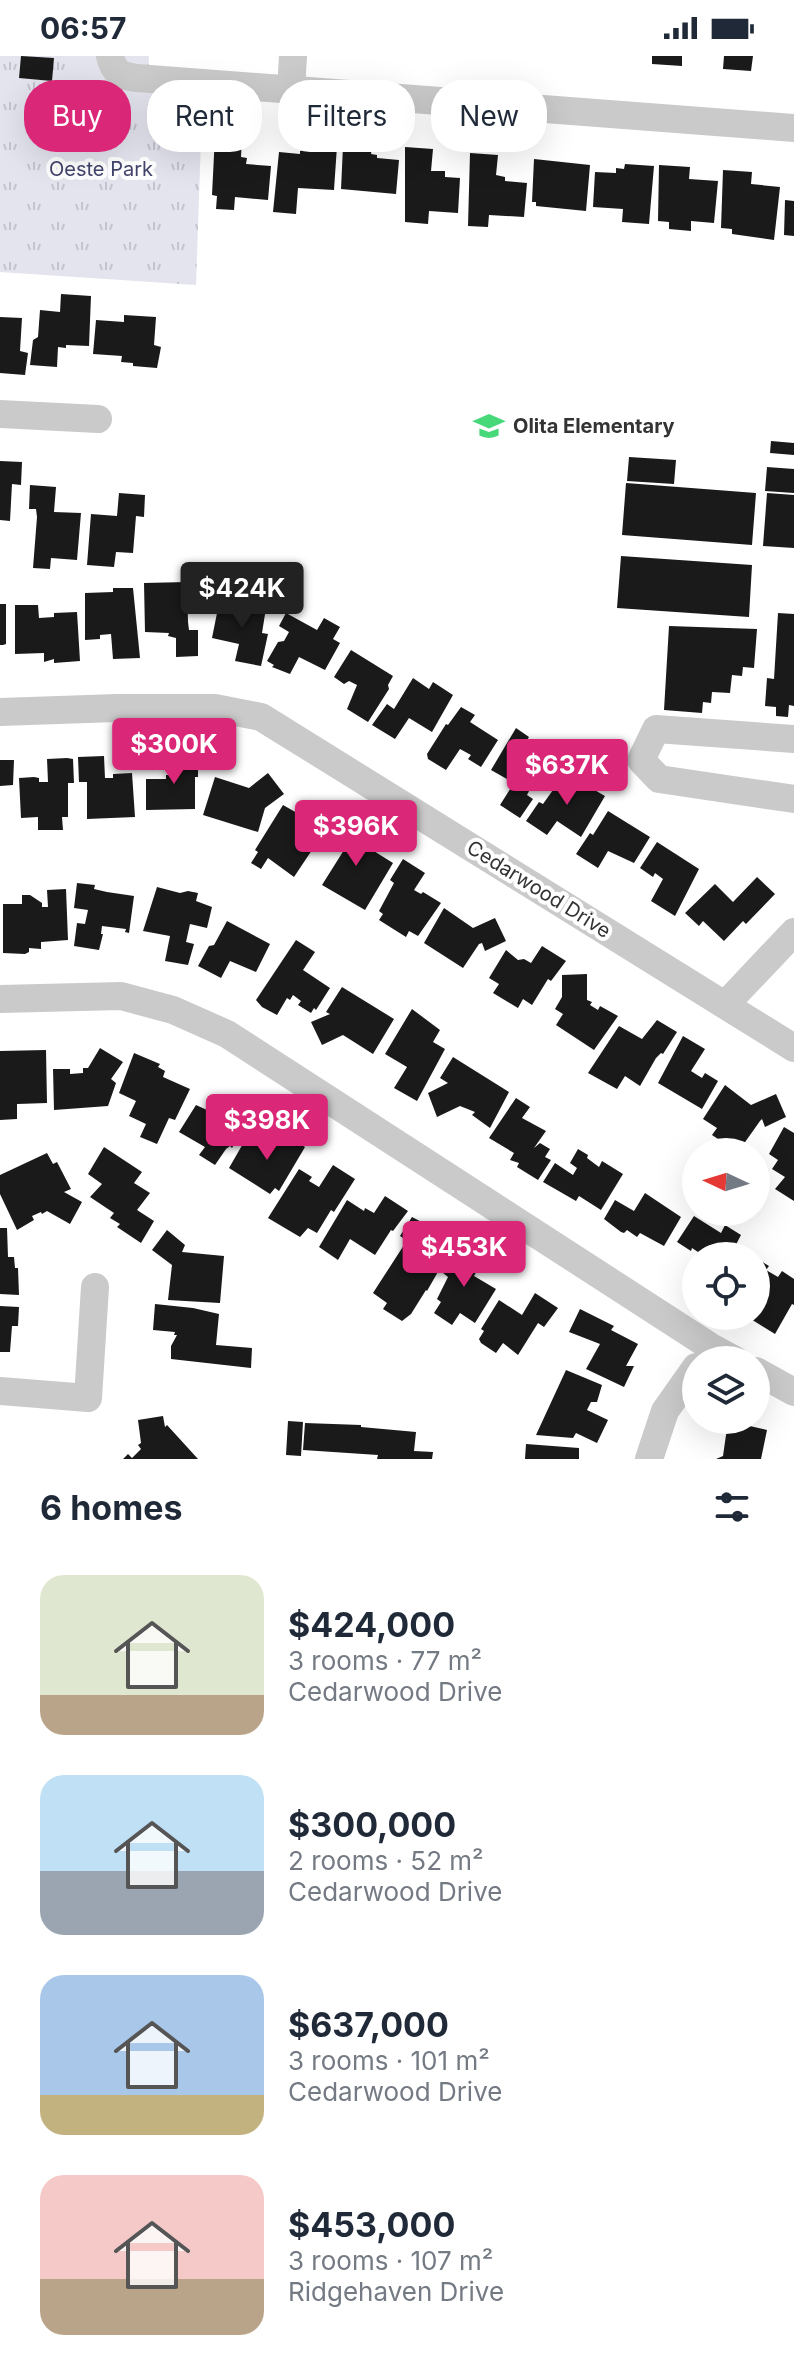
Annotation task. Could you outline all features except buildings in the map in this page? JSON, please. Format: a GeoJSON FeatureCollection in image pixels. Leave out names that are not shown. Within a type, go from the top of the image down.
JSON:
{"type":"FeatureCollection","features":[{"type":"Feature","properties":{"kind":"street"},"geometry":{"type":"LineString","coordinates":[[110,56],[112,67],[122,76],[278,89]]}},
{"type":"Feature","properties":{"kind":"street"},"geometry":{"type":"LineString","coordinates":[[292,80],[293,56]]}},
{"type":"Feature","properties":{"kind":"street"},"geometry":{"type":"LineString","coordinates":[[415,99],[794,128]]}},
{"type":"Feature","properties":{"kind":"street"},"geometry":{"type":"LineString","coordinates":[[0,414],[98,419]]}},
{"type":"Feature","properties":{"kind":"street","name":"Cedarwood Drive"},"geometry":{"type":"LineString","coordinates":[[0,712],[215,708],[261,717],[794,1048]]}},
{"type":"Feature","properties":{"kind":"street"},"geometry":{"type":"LineString","coordinates":[[794,739],[656,729],[641,760],[659,779],[794,799]]}},
{"type":"Feature","properties":{"kind":"street"},"geometry":{"type":"LineString","coordinates":[[725,1005],[794,932]]}},
{"type":"Feature","properties":{"kind":"street"},"geometry":{"type":"LineString","coordinates":[[0,999],[121,996],[173,1010],[227,1034],[693,1346]]}},
{"type":"Feature","properties":{"kind":"street"},"geometry":{"type":"LineString","coordinates":[[0,1391],[88,1398],[95,1287]]}},
{"type":"Feature","properties":{"kind":"street"},"geometry":{"type":"LineString","coordinates":[[770,1379],[794,1392]]}},
{"type":"Feature","properties":{"kind":"street"},"geometry":{"type":"LineString","coordinates":[[649,1459],[665,1411],[682,1391]]}},
{"type":"Feature","properties":{"kind":"green space","name":"Oeste Park"},"geometry":{"type":"Polygon","coordinates":[[[0,56],[149,56],[147,152],[201,152],[196,285],[0,272],[0,56]]]}},
{"type":"Feature","properties":{"kind":"place","name":"Olita Elementary"},"geometry":{"type":"Point","coordinates":[489,426]}}]}
